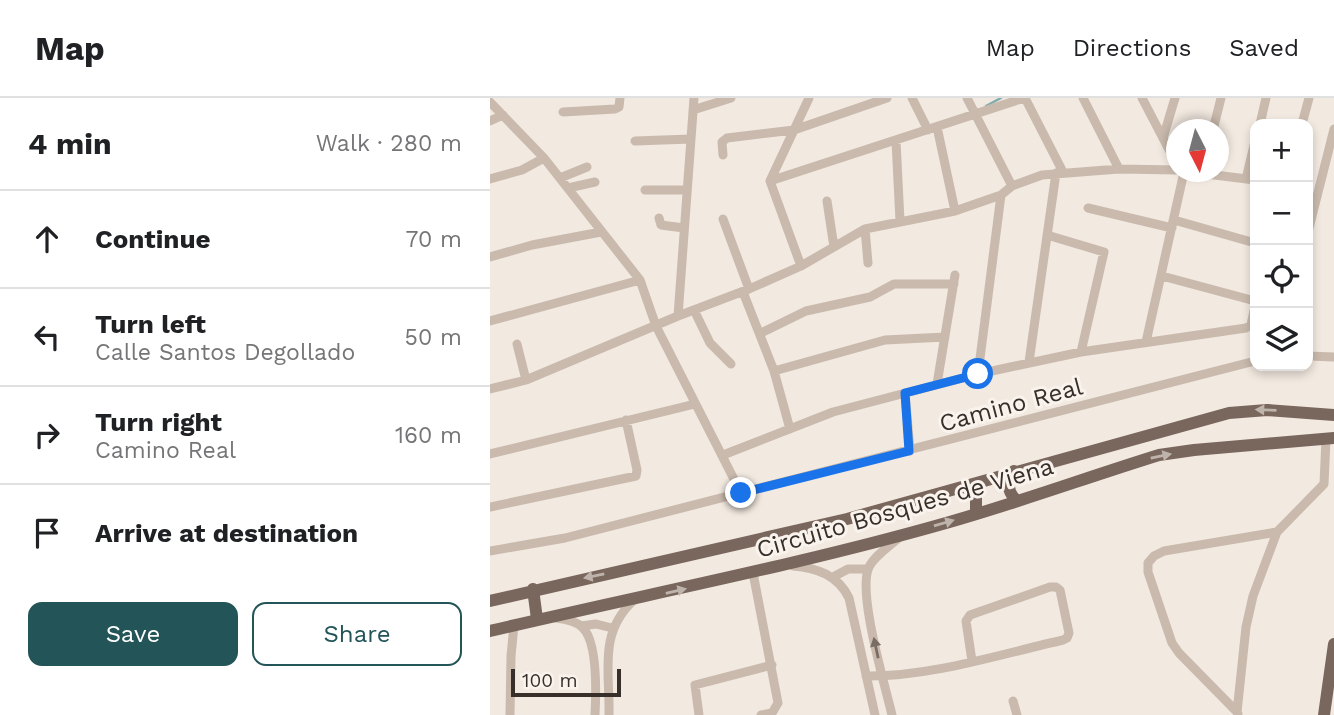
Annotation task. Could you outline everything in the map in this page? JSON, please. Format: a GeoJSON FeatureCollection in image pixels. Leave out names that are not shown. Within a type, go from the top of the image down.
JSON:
{"type":"FeatureCollection","features":[{"type":"Feature","properties":{"kind":"main road","name":"Circuito Bosques de Viena"},"geometry":{"type":"LineString","coordinates":[[490,601],[847,519],[1229,413],[1267,410],[1334,415]]}},
{"type":"Feature","properties":{"kind":"main road","name":"Circuito Bosques de Viena"},"geometry":{"type":"LineString","coordinates":[[493,631],[753,573],[904,534],[1159,455],[1330,438]]}},
{"type":"Feature","properties":{"kind":"main road"},"geometry":{"type":"LineString","coordinates":[[1014,471],[1008,488],[1016,500]]}},
{"type":"Feature","properties":{"kind":"main road"},"geometry":{"type":"LineString","coordinates":[[964,485],[976,496],[976,513]]}},
{"type":"Feature","properties":{"kind":"main road"},"geometry":{"type":"LineString","coordinates":[[533,589],[542,618]]}},
{"type":"Feature","properties":{"kind":"main road"},"geometry":{"type":"LineString","coordinates":[[1324,715],[1334,644]]}},
{"type":"Feature","properties":{"kind":"street"},"geometry":{"type":"LineString","coordinates":[[563,112],[615,109],[619,107],[620,98]]}},
{"type":"Feature","properties":{"kind":"street"},"geometry":{"type":"LineString","coordinates":[[678,316],[694,98]]}},
{"type":"Feature","properties":{"kind":"street"},"geometry":{"type":"LineString","coordinates":[[693,110],[731,98]]}},
{"type":"Feature","properties":{"kind":"street"},"geometry":{"type":"LineString","coordinates":[[801,266],[770,181],[809,98]]}},
{"type":"Feature","properties":{"kind":"street"},"geometry":{"type":"LineString","coordinates":[[723,155],[722,142],[727,138],[794,130],[887,98]]}},
{"type":"Feature","properties":{"kind":"street"},"geometry":{"type":"LineString","coordinates":[[912,98],[932,128],[954,211]]}},
{"type":"Feature","properties":{"kind":"street"},"geometry":{"type":"LineString","coordinates":[[967,98],[974,116],[1013,186]]}},
{"type":"Feature","properties":{"kind":"street"},"geometry":{"type":"LineString","coordinates":[[770,181],[1024,98],[1059,173],[1047,235],[1029,362]]}},
{"type":"Feature","properties":{"kind":"street"},"geometry":{"type":"LineString","coordinates":[[1083,98],[1119,169]]}},
{"type":"Feature","properties":{"kind":"street"},"geometry":{"type":"LineString","coordinates":[[1142,98],[1166,144]]}},
{"type":"Feature","properties":{"kind":"street"},"geometry":{"type":"LineString","coordinates":[[1163,138],[1175,98]]}},
{"type":"Feature","properties":{"kind":"street"},"geometry":{"type":"LineString","coordinates":[[1216,119],[1222,98]]}},
{"type":"Feature","properties":{"kind":"street"},"geometry":{"type":"LineString","coordinates":[[1261,119],[1266,98]]}},
{"type":"Feature","properties":{"kind":"street"},"geometry":{"type":"LineString","coordinates":[[1303,119],[1309,98]]}},
{"type":"Feature","properties":{"kind":"street"},"geometry":{"type":"LineString","coordinates":[[490,103],[544,158],[640,280],[656,326],[741,493]]}},
{"type":"Feature","properties":{"kind":"street"},"geometry":{"type":"LineString","coordinates":[[490,121],[503,115]]}},
{"type":"Feature","properties":{"kind":"street"},"geometry":{"type":"LineString","coordinates":[[1313,212],[1334,129]]}},
{"type":"Feature","properties":{"kind":"street"},"geometry":{"type":"LineString","coordinates":[[635,141],[691,139]]}},
{"type":"Feature","properties":{"kind":"street"},"geometry":{"type":"LineString","coordinates":[[896,141],[900,221]]}},
{"type":"Feature","properties":{"kind":"street"},"geometry":{"type":"LineString","coordinates":[[490,179],[522,170],[544,158]]}},
{"type":"Feature","properties":{"kind":"street"},"geometry":{"type":"LineString","coordinates":[[560,178],[587,167]]}},
{"type":"Feature","properties":{"kind":"street"},"geometry":{"type":"LineString","coordinates":[[490,389],[526,380],[678,316],[746,291],[801,266],[865,229],[954,211],[1001,195],[1013,186],[1042,175],[1166,167]]}},
{"type":"Feature","properties":{"kind":"street"},"geometry":{"type":"LineString","coordinates":[[1229,176],[1250,179]]}},
{"type":"Feature","properties":{"kind":"street"},"geometry":{"type":"LineString","coordinates":[[568,188],[595,182]]}},
{"type":"Feature","properties":{"kind":"street"},"geometry":{"type":"LineString","coordinates":[[1146,342],[1182,182]]}},
{"type":"Feature","properties":{"kind":"street"},"geometry":{"type":"LineString","coordinates":[[645,190],[687,190]]}},
{"type":"Feature","properties":{"kind":"street"},"geometry":{"type":"LineString","coordinates":[[978,374],[1001,195]]}},
{"type":"Feature","properties":{"kind":"street"},"geometry":{"type":"LineString","coordinates":[[827,201],[834,247]]}},
{"type":"Feature","properties":{"kind":"street"},"geometry":{"type":"LineString","coordinates":[[1088,208],[1250,242]]}},
{"type":"Feature","properties":{"kind":"street"},"geometry":{"type":"LineString","coordinates":[[659,218],[662,226],[684,228]]}},
{"type":"Feature","properties":{"kind":"street"},"geometry":{"type":"LineString","coordinates":[[723,219],[774,371],[790,429]]}},
{"type":"Feature","properties":{"kind":"street"},"geometry":{"type":"LineString","coordinates":[[865,229],[868,263]]}},
{"type":"Feature","properties":{"kind":"street"},"geometry":{"type":"LineString","coordinates":[[490,257],[532,245],[601,232]]}},
{"type":"Feature","properties":{"kind":"street"},"geometry":{"type":"LineString","coordinates":[[1047,235],[1104,252],[1081,352]]}},
{"type":"Feature","properties":{"kind":"street"},"geometry":{"type":"LineString","coordinates":[[1162,276],[1250,302]]}},
{"type":"Feature","properties":{"kind":"street"},"geometry":{"type":"LineString","coordinates":[[761,333],[806,310],[870,297],[894,284],[954,279],[937,384]]}},
{"type":"Feature","properties":{"kind":"street"},"geometry":{"type":"LineString","coordinates":[[490,321],[640,280]]}},
{"type":"Feature","properties":{"kind":"street"},"geometry":{"type":"LineString","coordinates":[[723,456],[833,412],[937,384],[1081,352],[1249,327],[1254,308]]}},
{"type":"Feature","properties":{"kind":"street"},"geometry":{"type":"LineString","coordinates":[[694,310],[710,342],[731,364]]}},
{"type":"Feature","properties":{"kind":"street"},"geometry":{"type":"LineString","coordinates":[[774,371],[893,338],[945,337]]}},
{"type":"Feature","properties":{"kind":"street"},"geometry":{"type":"LineString","coordinates":[[517,344],[526,380]]}},
{"type":"Feature","properties":{"kind":"street"},"geometry":{"type":"LineString","coordinates":[[1313,356],[1334,357]]}},
{"type":"Feature","properties":{"kind":"street","name":"Camino Real"},"geometry":{"type":"LineString","coordinates":[[490,551],[565,538],[1250,362]]}},
{"type":"Feature","properties":{"kind":"street"},"geometry":{"type":"LineString","coordinates":[[905,393],[909,451]]}},
{"type":"Feature","properties":{"kind":"street"},"geometry":{"type":"LineString","coordinates":[[490,454],[695,404]]}},
{"type":"Feature","properties":{"kind":"street"},"geometry":{"type":"LineString","coordinates":[[490,507],[636,476],[626,420]]}},
{"type":"Feature","properties":{"kind":"street"},"geometry":{"type":"LineString","coordinates":[[1238,713],[1246,627],[1253,596],[1277,533],[1324,484],[1330,438]]}},
{"type":"Feature","properties":{"kind":"street"},"geometry":{"type":"LineString","coordinates":[[1238,713],[1172,643],[1147,563],[1164,551],[1277,533]]}},
{"type":"Feature","properties":{"kind":"street"},"geometry":{"type":"LineString","coordinates":[[891,715],[866,594],[868,569],[881,553],[904,534]]}},
{"type":"Feature","properties":{"kind":"street"},"geometry":{"type":"LineString","coordinates":[[784,565],[820,571],[843,585],[849,598],[875,715]]}},
{"type":"Feature","properties":{"kind":"street"},"geometry":{"type":"LineString","coordinates":[[833,577],[848,569],[868,569]]}},
{"type":"Feature","properties":{"kind":"street"},"geometry":{"type":"LineString","coordinates":[[753,573],[778,703],[772,713],[761,715]]}},
{"type":"Feature","properties":{"kind":"street"},"geometry":{"type":"LineString","coordinates":[[866,676],[883,676],[972,661],[1063,640],[1069,633],[1060,590],[1056,587],[1014,598],[967,617],[972,661]]}},
{"type":"Feature","properties":{"kind":"street"},"geometry":{"type":"LineString","coordinates":[[609,715],[608,664],[612,628],[624,609],[634,600]]}},
{"type":"Feature","properties":{"kind":"street"},"geometry":{"type":"LineString","coordinates":[[542,618],[566,620],[581,626],[596,624],[612,628]]}},
{"type":"Feature","properties":{"kind":"street"},"geometry":{"type":"LineString","coordinates":[[510,715],[514,625]]}},
{"type":"Feature","properties":{"kind":"street"},"geometry":{"type":"LineString","coordinates":[[581,626],[587,634],[592,650],[595,715]]}},
{"type":"Feature","properties":{"kind":"street"},"geometry":{"type":"LineString","coordinates":[[493,631],[505,640],[511,656]]}},
{"type":"Feature","properties":{"kind":"street"},"geometry":{"type":"LineString","coordinates":[[699,715],[695,685],[772,665]]}},
{"type":"Feature","properties":{"kind":"street"},"geometry":{"type":"LineString","coordinates":[[1013,701],[1017,715]]}},
{"type":"Feature","properties":{"kind":"waterway"},"geometry":{"type":"LineString","coordinates":[[986,106],[1001,98]]}},
{"type":"Feature","properties":{"kind":"route"},"geometry":{"type":"LineString","coordinates":[[741,493],[909,451],[905,393],[978,374]]}}]}
